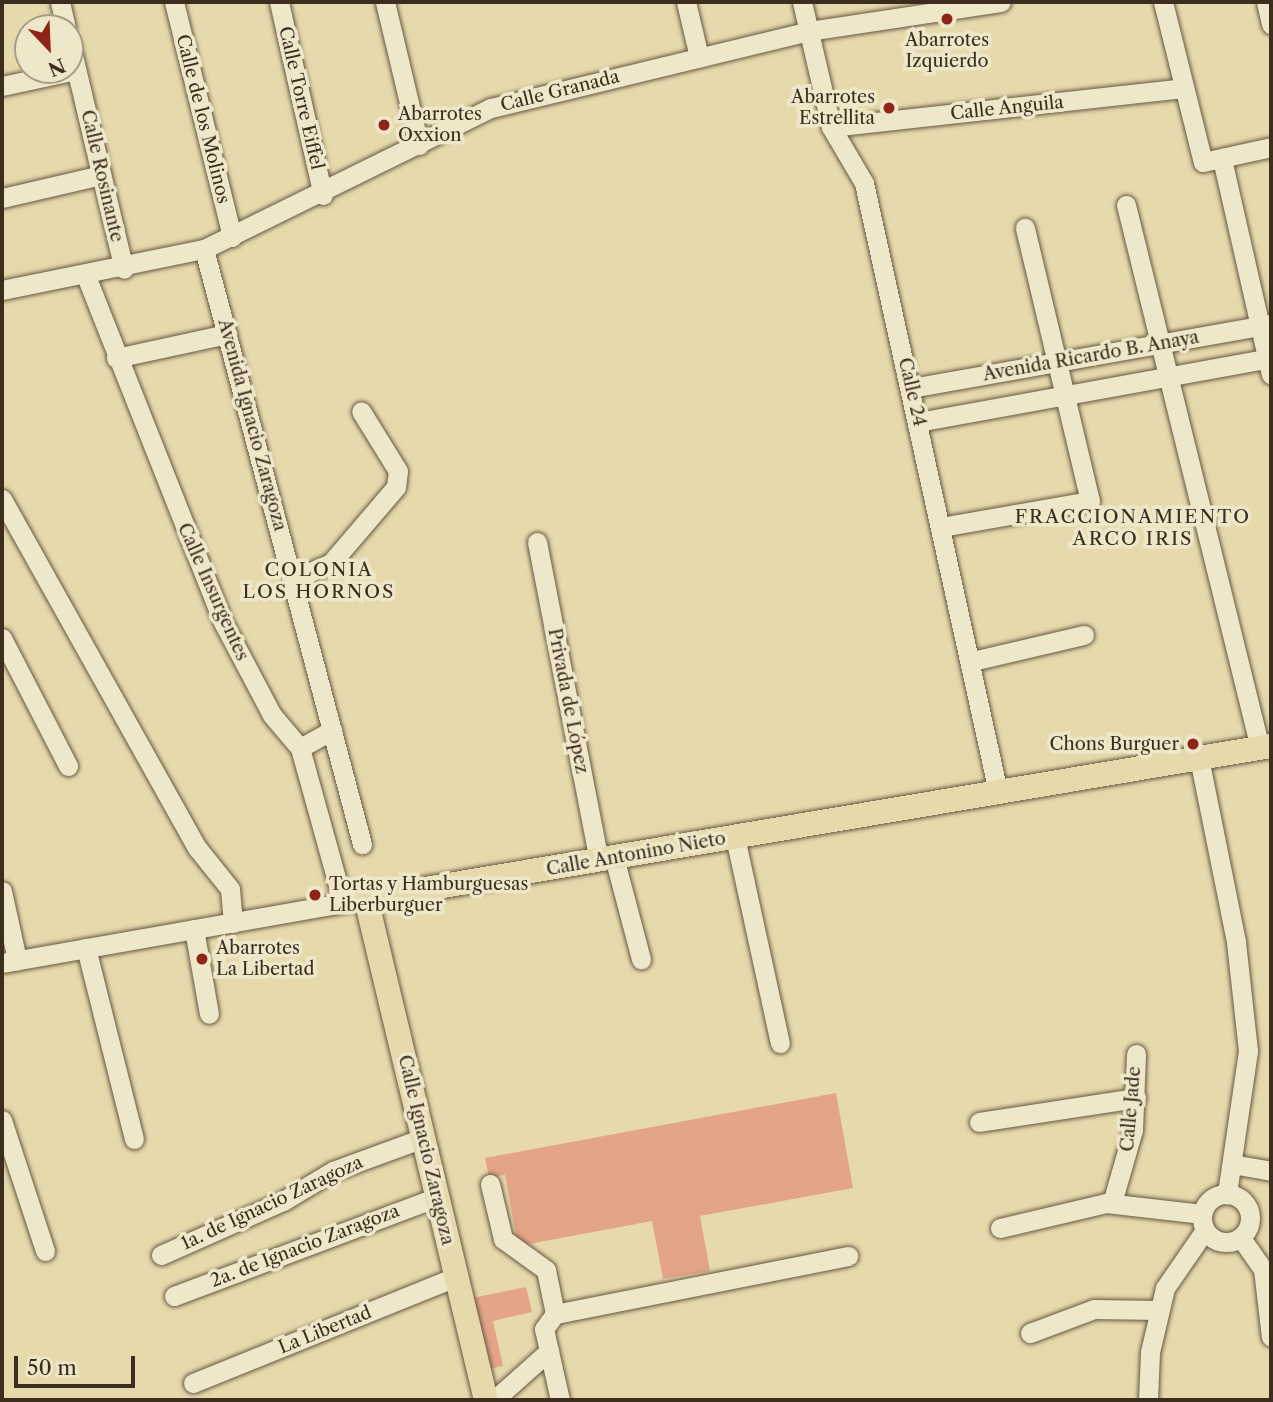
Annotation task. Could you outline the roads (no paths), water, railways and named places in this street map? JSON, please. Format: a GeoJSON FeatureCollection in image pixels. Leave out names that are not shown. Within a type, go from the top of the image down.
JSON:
{"type":"FeatureCollection","features":[{"type":"Feature","properties":{"kind":"main road","name":"Calle Antonino Nieto"},"geometry":{"type":"LineString","coordinates":[[354,902],[1266,746]]}},
{"type":"Feature","properties":{"kind":"main road","name":"Calle Ignacio Zaragoza"},"geometry":{"type":"LineString","coordinates":[[354,902],[423,1138],[486,1400]]}},
{"type":"Feature","properties":{"kind":"street","name":"Calle de los Molinos"},"geometry":{"type":"LineString","coordinates":[[174,2],[232,237]]}},
{"type":"Feature","properties":{"kind":"street","name":"Calle Torre Eiffel"},"geometry":{"type":"LineString","coordinates":[[279,2],[323,195]]}},
{"type":"Feature","properties":{"kind":"street"},"geometry":{"type":"LineString","coordinates":[[385,2],[419,145]]}},
{"type":"Feature","properties":{"kind":"street"},"geometry":{"type":"LineString","coordinates":[[686,2],[699,57]]}},
{"type":"Feature","properties":{"kind":"street","name":"Calle 24"},"geometry":{"type":"LineString","coordinates":[[802,2],[831,127],[864,183],[972,661],[998,792]]}},
{"type":"Feature","properties":{"kind":"street","name":"Calle Granada"},"geometry":{"type":"LineString","coordinates":[[2,290],[146,265],[204,249],[323,195],[491,108],[809,31],[1001,2]]}},
{"type":"Feature","properties":{"kind":"street"},"geometry":{"type":"LineString","coordinates":[[1163,2],[1183,88],[1212,160],[1266,325],[1270,364]]}},
{"type":"Feature","properties":{"kind":"street"},"geometry":{"type":"LineString","coordinates":[[1266,2],[1271,24]]}},
{"type":"Feature","properties":{"kind":"street","name":"Calle Rosinante"},"geometry":{"type":"LineString","coordinates":[[80,84],[124,269]]}},
{"type":"Feature","properties":{"kind":"street","name":"Calle Anguila"},"geometry":{"type":"LineString","coordinates":[[831,127],[1183,88]]}},
{"type":"Feature","properties":{"kind":"street"},"geometry":{"type":"LineString","coordinates":[[1212,160],[1271,147]]}},
{"type":"Feature","properties":{"kind":"street"},"geometry":{"type":"LineString","coordinates":[[2,198],[102,175]]}},
{"type":"Feature","properties":{"kind":"street"},"geometry":{"type":"LineString","coordinates":[[1126,205],[1168,377],[1266,746]]}},
{"type":"Feature","properties":{"kind":"street"},"geometry":{"type":"LineString","coordinates":[[941,527],[1090,501],[1025,228]]}},
{"type":"Feature","properties":{"kind":"street","name":"Avenida Ignacio Zaragoza"},"geometry":{"type":"LineString","coordinates":[[204,249],[294,579],[362,844]]}},
{"type":"Feature","properties":{"kind":"street","name":"Calle Insurgentes"},"geometry":{"type":"LineString","coordinates":[[86,276],[116,358],[224,624],[272,715],[300,748],[354,902]]}},
{"type":"Feature","properties":{"kind":"street","name":"Avenida Ricardo B. Anaya"},"geometry":{"type":"LineString","coordinates":[[911,388],[1266,325]]}},
{"type":"Feature","properties":{"kind":"street"},"geometry":{"type":"LineString","coordinates":[[116,358],[227,334]]}},
{"type":"Feature","properties":{"kind":"street","name":"Avenida Ricardo B. Anaya"},"geometry":{"type":"LineString","coordinates":[[918,422],[1168,377],[1270,364]]}},
{"type":"Feature","properties":{"kind":"street"},"geometry":{"type":"LineString","coordinates":[[294,579],[331,563],[396,487],[398,471],[361,411]]}},
{"type":"Feature","properties":{"kind":"street"},"geometry":{"type":"LineString","coordinates":[[2,499],[198,849],[230,889],[233,923]]}},
{"type":"Feature","properties":{"kind":"street","name":"Privada de López"},"geometry":{"type":"LineString","coordinates":[[537,542],[606,859],[641,959]]}},
{"type":"Feature","properties":{"kind":"street"},"geometry":{"type":"LineString","coordinates":[[972,661],[1084,635]]}},
{"type":"Feature","properties":{"kind":"street"},"geometry":{"type":"LineString","coordinates":[[2,638],[68,766]]}},
{"type":"Feature","properties":{"kind":"street"},"geometry":{"type":"LineString","coordinates":[[300,748],[332,730]]}},
{"type":"Feature","properties":{"kind":"street"},"geometry":{"type":"LineString","coordinates":[[1199,758],[1245,1004],[1248,1051],[1227,1194]]}},
{"type":"Feature","properties":{"kind":"street"},"geometry":{"type":"LineString","coordinates":[[735,837],[780,1043]]}},
{"type":"Feature","properties":{"kind":"street"},"geometry":{"type":"LineString","coordinates":[[2,891],[9,961]]}},
{"type":"Feature","properties":{"kind":"street","name":"Calle Antonino Nieto"},"geometry":{"type":"LineString","coordinates":[[9,961],[354,902]]}},
{"type":"Feature","properties":{"kind":"street"},"geometry":{"type":"LineString","coordinates":[[194,929],[208,1014]]}},
{"type":"Feature","properties":{"kind":"street"},"geometry":{"type":"LineString","coordinates":[[89,947],[116,1035]]}},
{"type":"Feature","properties":{"kind":"street"},"geometry":{"type":"LineString","coordinates":[[89,947],[134,1139]]}},
{"type":"Feature","properties":{"kind":"street","name":"Calle Jade"},"geometry":{"type":"LineString","coordinates":[[1112,1203],[1124,1175],[1136,1098],[1136,1054]]}},
{"type":"Feature","properties":{"kind":"street"},"geometry":{"type":"LineString","coordinates":[[979,1122],[1136,1098]]}},
{"type":"Feature","properties":{"kind":"street"},"geometry":{"type":"LineString","coordinates":[[2,1120],[45,1251]]}},
{"type":"Feature","properties":{"kind":"street","name":"1a. de Ignacio Zaragoza"},"geometry":{"type":"LineString","coordinates":[[161,1255],[284,1201],[333,1171],[423,1138]]}},
{"type":"Feature","properties":{"kind":"street"},"geometry":{"type":"LineString","coordinates":[[1232,1164],[1271,1171]]}},
{"type":"Feature","properties":{"kind":"street"},"geometry":{"type":"LineString","coordinates":[[490,1184],[503,1239],[546,1270],[555,1314]]}},
{"type":"Feature","properties":{"kind":"street"},"geometry":{"type":"LineString","coordinates":[[1148,1400],[1158,1310],[1175,1265],[1203,1222],[1211,1199],[1227,1194],[1248,1207],[1250,1224],[1241,1238]]}},
{"type":"Feature","properties":{"kind":"street","name":"2a. de Ignacio Zaragoza"},"geometry":{"type":"LineString","coordinates":[[174,1296],[437,1197]]}},
{"type":"Feature","properties":{"kind":"street"},"geometry":{"type":"LineString","coordinates":[[1000,1228],[1112,1203],[1203,1222],[1217,1241],[1241,1238]]}},
{"type":"Feature","properties":{"kind":"street"},"geometry":{"type":"LineString","coordinates":[[1241,1238],[1267,1269],[1271,1337]]}},
{"type":"Feature","properties":{"kind":"street"},"geometry":{"type":"LineString","coordinates":[[560,1400],[544,1329],[555,1314],[848,1256]]}},
{"type":"Feature","properties":{"kind":"street","name":"La Libertad"},"geometry":{"type":"LineString","coordinates":[[193,1383],[456,1277]]}},
{"type":"Feature","properties":{"kind":"street"},"geometry":{"type":"LineString","coordinates":[[1030,1333],[1094,1309],[1158,1310]]}},
{"type":"Feature","properties":{"kind":"street"},"geometry":{"type":"LineString","coordinates":[[494,1400],[549,1350]]}},
{"type":"Feature","properties":{"kind":"place","name":"Abarrotes Izquierdo"},"geometry":{"type":"Point","coordinates":[947,19]}},
{"type":"Feature","properties":{"kind":"place","name":"Abarrotes Estrellita"},"geometry":{"type":"Point","coordinates":[889,108]}},
{"type":"Feature","properties":{"kind":"place","name":"Abarrotes Oxxion"},"geometry":{"type":"Point","coordinates":[384,125]}},
{"type":"Feature","properties":{"kind":"place","name":"Chons Burguer"},"geometry":{"type":"Point","coordinates":[1193,744]}},
{"type":"Feature","properties":{"kind":"place","name":"Tortas y Hamburguesas Liberburguer"},"geometry":{"type":"Point","coordinates":[315,895]}},
{"type":"Feature","properties":{"kind":"place","name":"Abarrotes La Libertad"},"geometry":{"type":"Point","coordinates":[202,959]}},
{"type":"Feature","properties":{"kind":"district","name":"FRACCIONAMIENTO ARCO IRIS"},"geometry":{"type":"Point","coordinates":[1133,528]}},
{"type":"Feature","properties":{"kind":"district","name":"COLONIA LOS HORNOS"},"geometry":{"type":"Point","coordinates":[319,581]}}]}
